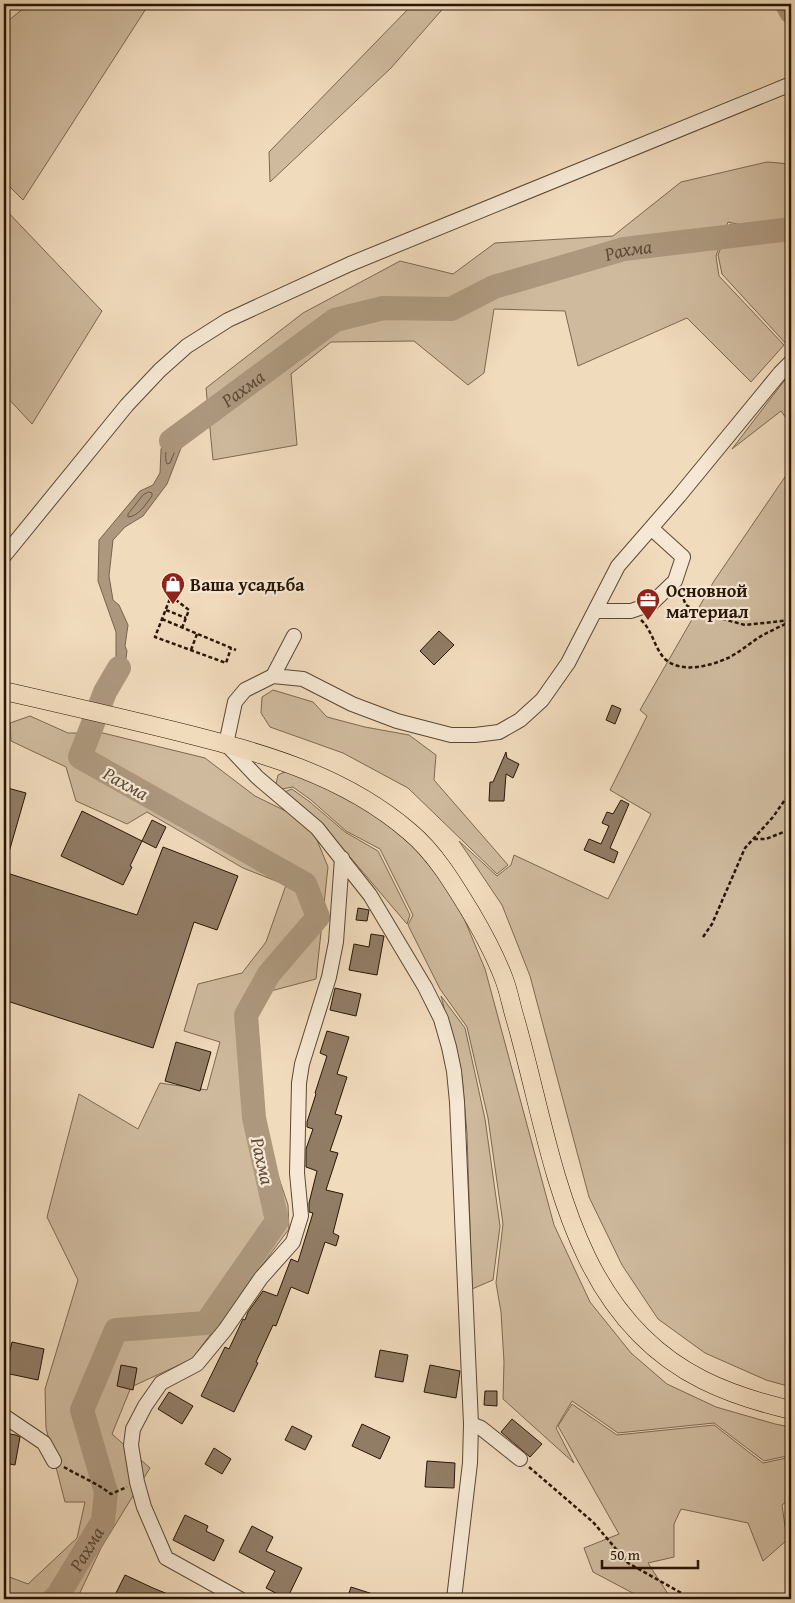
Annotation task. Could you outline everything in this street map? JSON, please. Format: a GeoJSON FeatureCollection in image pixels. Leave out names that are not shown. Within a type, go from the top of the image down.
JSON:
{"type":"FeatureCollection","features":[{"type":"Feature","properties":{"kind":"main road"},"geometry":{"type":"LineString","coordinates":[[4,691],[226,744],[290,763],[318,774],[345,788],[375,806],[411,832],[438,862],[457,889],[485,936],[504,979],[524,1048],[552,1164],[581,1247],[603,1288],[629,1324],[642,1338],[668,1359],[700,1379],[734,1394],[791,1410]]}},
{"type":"Feature","properties":{"kind":"street"},"geometry":{"type":"LineString","coordinates":[[4,556],[127,405],[160,370],[187,346],[228,320],[350,264],[791,84]]}},
{"type":"Feature","properties":{"kind":"street"},"geometry":{"type":"LineString","coordinates":[[454,1599],[470,1462],[471,1424],[457,1102],[449,1047],[440,1019],[425,987],[370,895],[317,828],[257,777],[226,744],[235,702],[245,690],[273,676],[304,679],[352,704],[397,721],[451,735],[475,736],[499,732],[520,720],[542,700],[568,663],[618,566],[791,362]]}},
{"type":"Feature","properties":{"kind":"street"},"geometry":{"type":"LineString","coordinates":[[595,610],[631,611],[650,604],[675,581],[683,556],[651,528]]}},
{"type":"Feature","properties":{"kind":"street"},"geometry":{"type":"LineString","coordinates":[[273,676],[294,636]]}},
{"type":"Feature","properties":{"kind":"street"},"geometry":{"type":"LineString","coordinates":[[240,1599],[166,1558],[144,1507],[137,1482],[131,1445],[133,1429],[145,1406],[162,1383],[197,1364],[225,1330],[261,1278],[293,1242],[301,1216],[297,1174],[299,1083],[302,1064],[329,977],[336,942],[342,858]]}},
{"type":"Feature","properties":{"kind":"street"},"geometry":{"type":"LineString","coordinates":[[4,1416],[44,1443],[54,1461]]}},
{"type":"Feature","properties":{"kind":"street"},"geometry":{"type":"LineString","coordinates":[[471,1424],[481,1428],[520,1459]]}},
{"type":"Feature","properties":{"kind":"path"},"geometry":{"type":"LineString","coordinates":[[675,581],[686,606],[698,612],[745,625],[791,621]]}},
{"type":"Feature","properties":{"kind":"path"},"geometry":{"type":"LineString","coordinates":[[182,628],[189,610],[171,596],[155,636],[226,663],[231,648]]}},
{"type":"Feature","properties":{"kind":"path"},"geometry":{"type":"LineString","coordinates":[[166,610],[186,618]]}},
{"type":"Feature","properties":{"kind":"path"},"geometry":{"type":"LineString","coordinates":[[631,611],[647,626],[657,649],[666,661],[682,667],[702,667],[728,658],[764,635],[791,621]]}},
{"type":"Feature","properties":{"kind":"path"},"geometry":{"type":"LineString","coordinates":[[162,619],[236,650]]}},
{"type":"Feature","properties":{"kind":"path"},"geometry":{"type":"LineString","coordinates":[[191,650],[197,634]]}},
{"type":"Feature","properties":{"kind":"path"},"geometry":{"type":"LineString","coordinates":[[703,937],[712,924],[745,848],[773,817],[791,791]]}},
{"type":"Feature","properties":{"kind":"path"},"geometry":{"type":"LineString","coordinates":[[753,839],[766,839],[790,830],[791,835]]}},
{"type":"Feature","properties":{"kind":"path"},"geometry":{"type":"LineString","coordinates":[[520,1459],[593,1522],[628,1563],[692,1599]]}},
{"type":"Feature","properties":{"kind":"path"},"geometry":{"type":"LineString","coordinates":[[54,1461],[84,1479],[102,1487],[111,1494]]}},
{"type":"Feature","properties":{"kind":"shaded area"},"geometry":{"type":"Polygon","coordinates":[[[29,4],[149,4],[23,200],[4,181],[4,24],[29,4]]]}},
{"type":"Feature","properties":{"kind":"shaded area"},"geometry":{"type":"Polygon","coordinates":[[[413,4],[447,4],[391,68],[270,182],[269,152],[413,4]]]}},
{"type":"Feature","properties":{"kind":"shaded area"},"geometry":{"type":"Polygon","coordinates":[[[767,162],[791,164],[791,236],[728,222],[716,256],[719,276],[784,345],[751,382],[687,318],[578,366],[565,311],[494,309],[484,373],[468,385],[414,341],[331,342],[291,374],[297,445],[213,460],[206,388],[303,313],[400,261],[453,274],[495,243],[613,236],[681,182],[767,162]]]}},
{"type":"Feature","properties":{"kind":"shaded area"},"geometry":{"type":"Polygon","coordinates":[[[4,208],[102,311],[32,424],[4,394],[4,208]]]}},
{"type":"Feature","properties":{"kind":"shaded area"},"geometry":{"type":"Polygon","coordinates":[[[730,224],[791,238],[791,343],[788,346],[722,274],[718,255],[730,224]]]}},
{"type":"Feature","properties":{"kind":"shaded area"},"geometry":{"type":"Polygon","coordinates":[[[791,372],[791,425],[781,411],[732,449],[791,372]]]}},
{"type":"Feature","properties":{"kind":"shaded area"},"geometry":{"type":"Polygon","coordinates":[[[791,468],[791,1387],[766,1380],[705,1353],[658,1319],[622,1265],[589,1197],[530,976],[502,905],[459,841],[497,876],[511,865],[514,855],[608,899],[651,814],[610,790],[647,716],[640,710],[714,581],[791,468]]]}},
{"type":"Feature","properties":{"kind":"shaded area"},"geometry":{"type":"Polygon","coordinates":[[[273,690],[313,702],[327,717],[365,727],[409,735],[436,755],[434,780],[508,865],[497,874],[408,788],[343,753],[270,727],[261,713],[262,697],[273,690]]]}},
{"type":"Feature","properties":{"kind":"shaded area"},"geometry":{"type":"Polygon","coordinates":[[[30,716],[68,733],[103,733],[205,758],[255,796],[310,823],[328,867],[316,979],[248,997],[262,1080],[259,1119],[288,1205],[289,1229],[192,1359],[131,1387],[112,1434],[150,1468],[101,1548],[77,1599],[4,1599],[4,1575],[28,1584],[77,1538],[85,1502],[65,1502],[46,1428],[45,1389],[78,1280],[47,1217],[79,1094],[138,1129],[160,1083],[207,1090],[220,1042],[184,1031],[198,984],[242,973],[266,942],[286,885],[243,868],[147,812],[127,824],[76,801],[66,767],[11,741],[10,723],[30,716]]]}},
{"type":"Feature","properties":{"kind":"shaded area"},"geometry":{"type":"Polygon","coordinates":[[[287,771],[351,797],[398,829],[434,867],[461,911],[485,969],[554,1225],[590,1302],[631,1353],[667,1384],[716,1407],[791,1427],[791,1455],[764,1461],[714,1423],[618,1433],[572,1401],[556,1428],[574,1463],[503,1399],[504,1362],[501,1312],[496,1283],[503,1224],[488,1118],[467,1027],[440,989],[408,925],[413,915],[380,849],[346,831],[293,787],[282,789],[276,784],[278,775],[287,771]]]}},
{"type":"Feature","properties":{"kind":"shaded area"},"geometry":{"type":"Polygon","coordinates":[[[292,789],[345,832],[378,851],[410,915],[407,924],[327,830],[284,792],[292,789]]]}},
{"type":"Feature","properties":{"kind":"shaded area"},"geometry":{"type":"Polygon","coordinates":[[[441,996],[465,1028],[485,1119],[500,1226],[493,1280],[472,1289],[467,1133],[462,1076],[441,996]]]}},
{"type":"Feature","properties":{"kind":"shaded area"},"geometry":{"type":"Polygon","coordinates":[[[572,1404],[617,1435],[714,1425],[763,1463],[791,1457],[791,1498],[782,1505],[787,1540],[763,1561],[748,1523],[681,1509],[674,1524],[674,1557],[648,1563],[670,1597],[667,1599],[644,1599],[593,1572],[584,1548],[619,1534],[558,1426],[572,1404]]]}},
{"type":"Feature","properties":{"kind":"water"},"geometry":{"type":"Polygon","coordinates":[[[191,417],[201,426],[181,448],[167,484],[143,516],[125,527],[113,540],[109,576],[113,600],[119,605],[128,625],[125,646],[127,651],[124,673],[112,688],[109,697],[98,695],[116,662],[116,632],[98,581],[99,540],[140,491],[153,485],[160,473],[161,449],[168,436],[191,417]]]}},
{"type":"Feature","properties":{"kind":"building"},"geometry":{"type":"Polygon","coordinates":[[[439,631],[454,645],[434,665],[420,651],[439,631]]]}},
{"type":"Feature","properties":{"kind":"building"},"geometry":{"type":"Polygon","coordinates":[[[612,705],[621,709],[615,724],[606,720],[612,705]]]}},
{"type":"Feature","properties":{"kind":"building"},"geometry":{"type":"Polygon","coordinates":[[[506,752],[507,758],[519,764],[513,778],[506,774],[504,801],[489,801],[490,782],[493,782],[506,752]]]}},
{"type":"Feature","properties":{"kind":"building"},"geometry":{"type":"Polygon","coordinates":[[[4,787],[26,793],[7,859],[4,859],[4,787]]]}},
{"type":"Feature","properties":{"kind":"building"},"geometry":{"type":"Polygon","coordinates":[[[621,800],[629,804],[610,848],[618,852],[614,863],[584,850],[589,839],[601,844],[609,826],[602,823],[607,812],[613,814],[621,800]]]}},
{"type":"Feature","properties":{"kind":"building"},"geometry":{"type":"Polygon","coordinates":[[[82,811],[142,841],[123,885],[61,856],[82,811]]]}},
{"type":"Feature","properties":{"kind":"building"},"geometry":{"type":"Polygon","coordinates":[[[152,820],[166,827],[156,848],[142,841],[152,820]]]}},
{"type":"Feature","properties":{"kind":"building"},"geometry":{"type":"Polygon","coordinates":[[[163,847],[238,876],[217,930],[194,922],[153,1048],[4,1000],[4,872],[137,915],[163,847]]]}},
{"type":"Feature","properties":{"kind":"building"},"geometry":{"type":"Polygon","coordinates":[[[358,908],[369,910],[367,921],[356,920],[358,908]]]}},
{"type":"Feature","properties":{"kind":"building"},"geometry":{"type":"Polygon","coordinates":[[[371,934],[384,936],[377,975],[349,970],[354,944],[369,947],[371,934]]]}},
{"type":"Feature","properties":{"kind":"building"},"geometry":{"type":"Polygon","coordinates":[[[335,988],[361,994],[356,1016],[330,1010],[335,988]]]}},
{"type":"Feature","properties":{"kind":"building"},"geometry":{"type":"Polygon","coordinates":[[[327,1031],[349,1037],[337,1074],[347,1077],[335,1114],[342,1116],[330,1151],[338,1153],[326,1190],[343,1194],[333,1233],[339,1236],[336,1246],[325,1242],[308,1294],[291,1287],[276,1326],[273,1325],[256,1362],[258,1363],[234,1412],[201,1396],[225,1347],[229,1349],[243,1319],[245,1320],[248,1312],[263,1291],[277,1296],[291,1259],[298,1262],[313,1213],[309,1212],[309,1203],[317,1171],[306,1167],[306,1149],[313,1129],[307,1127],[307,1122],[327,1056],[320,1053],[327,1031]]]}},
{"type":"Feature","properties":{"kind":"building"},"geometry":{"type":"Polygon","coordinates":[[[176,1042],[211,1052],[200,1091],[165,1081],[176,1042]]]}},
{"type":"Feature","properties":{"kind":"building"},"geometry":{"type":"Polygon","coordinates":[[[12,1342],[44,1349],[38,1380],[5,1373],[12,1342]]]}},
{"type":"Feature","properties":{"kind":"building"},"geometry":{"type":"Polygon","coordinates":[[[380,1350],[408,1355],[403,1382],[375,1377],[380,1350]]]}},
{"type":"Feature","properties":{"kind":"building"},"geometry":{"type":"Polygon","coordinates":[[[121,1365],[137,1368],[133,1390],[117,1386],[121,1365]]]}},
{"type":"Feature","properties":{"kind":"building"},"geometry":{"type":"Polygon","coordinates":[[[430,1365],[460,1371],[456,1398],[424,1392],[430,1365]]]}},
{"type":"Feature","properties":{"kind":"building"},"geometry":{"type":"Polygon","coordinates":[[[485,1391],[497,1391],[497,1406],[484,1405],[485,1391]]]}},
{"type":"Feature","properties":{"kind":"building"},"geometry":{"type":"Polygon","coordinates":[[[169,1392],[193,1406],[182,1424],[158,1409],[169,1392]]]}},
{"type":"Feature","properties":{"kind":"building"},"geometry":{"type":"Polygon","coordinates":[[[512,1419],[542,1444],[530,1457],[501,1432],[512,1419]]]}},
{"type":"Feature","properties":{"kind":"building"},"geometry":{"type":"Polygon","coordinates":[[[362,1424],[390,1437],[380,1459],[352,1446],[362,1424]]]}},
{"type":"Feature","properties":{"kind":"building"},"geometry":{"type":"Polygon","coordinates":[[[292,1426],[312,1436],[305,1450],[285,1440],[292,1426]]]}},
{"type":"Feature","properties":{"kind":"building"},"geometry":{"type":"Polygon","coordinates":[[[4,1433],[20,1437],[15,1465],[4,1463],[4,1433]]]}},
{"type":"Feature","properties":{"kind":"building"},"geometry":{"type":"Polygon","coordinates":[[[214,1448],[231,1459],[222,1474],[205,1464],[214,1448]]]}},
{"type":"Feature","properties":{"kind":"building"},"geometry":{"type":"Polygon","coordinates":[[[427,1461],[455,1463],[454,1488],[425,1487],[427,1461]]]}},
{"type":"Feature","properties":{"kind":"building"},"geometry":{"type":"Polygon","coordinates":[[[185,1515],[208,1526],[206,1531],[224,1540],[214,1561],[173,1540],[185,1515]]]}},
{"type":"Feature","properties":{"kind":"building"},"geometry":{"type":"Polygon","coordinates":[[[252,1526],[273,1537],[266,1551],[302,1568],[287,1599],[266,1588],[275,1571],[239,1552],[252,1526]]]}},
{"type":"Feature","properties":{"kind":"building"},"geometry":{"type":"Polygon","coordinates":[[[125,1575],[153,1588],[180,1599],[113,1599],[125,1575]]]}},
{"type":"Feature","properties":{"kind":"building"},"geometry":{"type":"Polygon","coordinates":[[[351,1587],[382,1597],[381,1599],[347,1599],[351,1587]]]}},
{"type":"Feature","properties":{"kind":"waterway"},"geometry":{"type":"LineString","coordinates":[[787,4],[791,12]]}},
{"type":"Feature","properties":{"kind":"waterway","name":"Рахма"},"geometry":{"type":"LineString","coordinates":[[171,441],[335,320],[383,308],[451,309],[494,287],[624,249],[791,229]]}},
{"type":"Feature","properties":{"kind":"waterway","name":"Рахма"},"geometry":{"type":"LineString","coordinates":[[54,1599],[103,1521],[106,1492],[82,1410],[116,1330],[206,1323],[277,1221],[254,1118],[246,1015],[269,974],[318,917],[305,884],[80,757],[105,692],[119,668]]}},
{"type":"Feature","properties":{"kind":"place","name":"Ваша усадьба"},"geometry":{"type":"Point","coordinates":[173,605]}},
{"type":"Feature","properties":{"kind":"place","name":"Основной материал"},"geometry":{"type":"Point","coordinates":[648,621]}}]}
